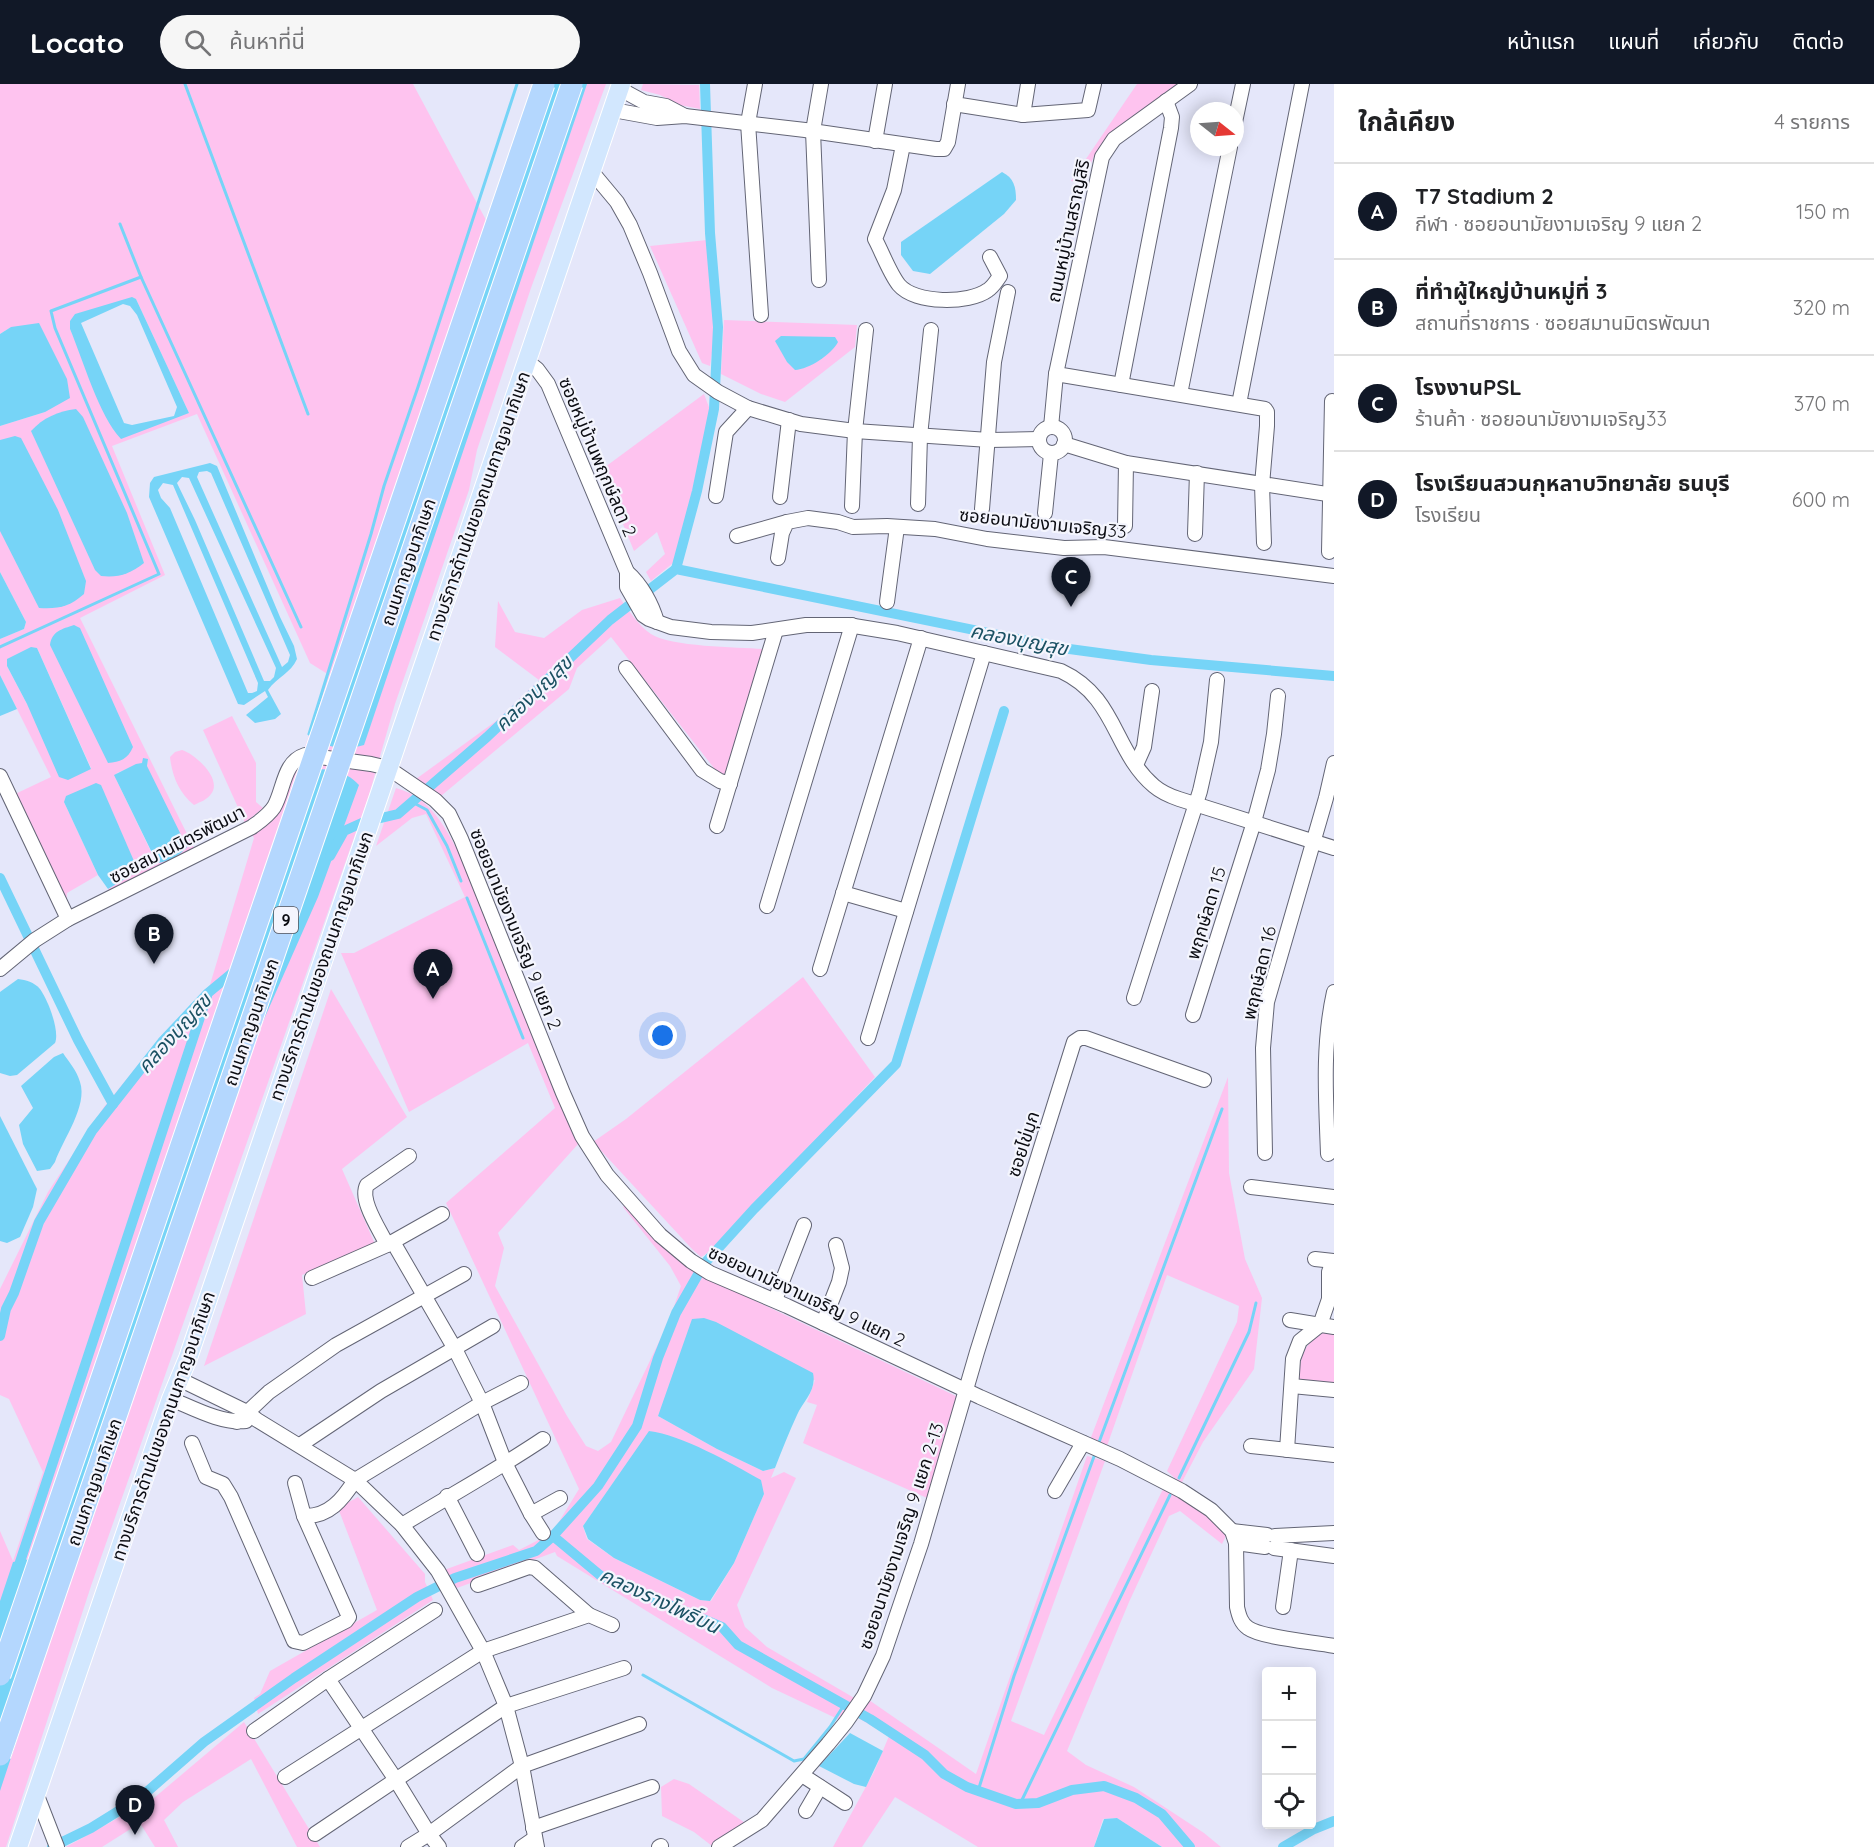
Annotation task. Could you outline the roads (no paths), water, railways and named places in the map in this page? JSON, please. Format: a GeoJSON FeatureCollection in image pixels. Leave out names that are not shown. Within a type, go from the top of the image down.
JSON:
{"type":"FeatureCollection","features":[{"type":"Feature","properties":{"kind":"highway","name":"ถนนกาญจนาภิเษก"},"geometry":{"type":"LineString","coordinates":[[0,1675],[544,84]]}},
{"type":"Feature","properties":{"kind":"highway","name":"ถนนกาญจนาภิเษก"},"geometry":{"type":"LineString","coordinates":[[0,1755],[572,84]]}},
{"type":"Feature","properties":{"kind":"main road","name":"ทางบริการด้านในของถนนกาญจนาภิเษก"},"geometry":{"type":"LineString","coordinates":[[20,1841],[171,1399],[181,1380],[620,86]]}},
{"type":"Feature","properties":{"kind":"street"},"geometry":{"type":"LineString","coordinates":[[756,84],[748,123],[761,315]]}},
{"type":"Feature","properties":{"kind":"street"},"geometry":{"type":"LineString","coordinates":[[819,280],[813,131],[821,84]]}},
{"type":"Feature","properties":{"kind":"street"},"geometry":{"type":"LineString","coordinates":[[875,141],[885,84]]}},
{"type":"Feature","properties":{"kind":"street"},"geometry":{"type":"LineString","coordinates":[[613,110],[657,118],[685,116],[748,123],[936,149],[944,148],[948,142],[958,84]]}},
{"type":"Feature","properties":{"kind":"street"},"geometry":{"type":"LineString","coordinates":[[1023,115],[1028,84]]}},
{"type":"Feature","properties":{"kind":"street"},"geometry":{"type":"LineString","coordinates":[[954,104],[1023,115],[1088,110],[1094,84]]}},
{"type":"Feature","properties":{"kind":"street","name":"ถนนหมู่บ้านสราญสิริ"},"geometry":{"type":"LineString","coordinates":[[1051,427],[1056,374],[1102,157],[1114,140],[1190,84]]}},
{"type":"Feature","properties":{"kind":"street"},"geometry":{"type":"LineString","coordinates":[[1239,102],[1243,84]]}},
{"type":"Feature","properties":{"kind":"street"},"geometry":{"type":"LineString","coordinates":[[1239,404],[1302,84]]}},
{"type":"Feature","properties":{"kind":"street"},"geometry":{"type":"LineString","coordinates":[[620,86],[644,102],[666,106],[685,116]]}},
{"type":"Feature","properties":{"kind":"street"},"geometry":{"type":"LineString","coordinates":[[1121,384],[1171,128],[1172,117],[1166,101]]}},
{"type":"Feature","properties":{"kind":"street"},"geometry":{"type":"LineString","coordinates":[[903,145],[894,190],[875,239],[899,285],[912,294],[931,299],[963,299],[988,290],[1000,276],[990,257]]}},
{"type":"Feature","properties":{"kind":"street"},"geometry":{"type":"LineString","coordinates":[[1180,394],[1228,156]]}},
{"type":"Feature","properties":{"kind":"street"},"geometry":{"type":"LineString","coordinates":[[592,172],[617,202],[630,225],[679,351],[694,375],[718,392],[748,408],[801,424],[920,436],[988,440],[1039,439]]}},
{"type":"Feature","properties":{"kind":"street"},"geometry":{"type":"LineString","coordinates":[[982,509],[994,362],[1008,292]]}},
{"type":"Feature","properties":{"kind":"street"},"geometry":{"type":"LineString","coordinates":[[852,506],[855,431],[866,330]]}},
{"type":"Feature","properties":{"kind":"street"},"geometry":{"type":"LineString","coordinates":[[918,504],[920,436],[930,330]]}},
{"type":"Feature","properties":{"kind":"street","name":"ซอยหมู่บ้านพฤกษ์ลดา 2"},"geometry":{"type":"LineString","coordinates":[[528,362],[537,369],[548,384],[630,579],[651,616],[671,627],[711,632],[752,633],[776,630]]}},
{"type":"Feature","properties":{"kind":"street"},"geometry":{"type":"LineString","coordinates":[[1056,374],[1261,407],[1267,412],[1262,485],[1264,543]]}},
{"type":"Feature","properties":{"kind":"street"},"geometry":{"type":"LineString","coordinates":[[1329,552],[1332,401]]}},
{"type":"Feature","properties":{"kind":"street"},"geometry":{"type":"LineString","coordinates":[[716,496],[726,432],[748,408]]}},
{"type":"Feature","properties":{"kind":"street"},"geometry":{"type":"LineString","coordinates":[[780,497],[789,420]]}},
{"type":"Feature","properties":{"kind":"street"},"geometry":{"type":"LineString","coordinates":[[1051,427],[1060,429],[1064,433],[1064,444],[1060,451],[1051,454],[1041,448],[1039,439],[1041,432],[1051,427]]}},
{"type":"Feature","properties":{"kind":"street"},"geometry":{"type":"LineString","coordinates":[[1064,444],[1126,462],[1331,495]]}},
{"type":"Feature","properties":{"kind":"street"},"geometry":{"type":"LineString","coordinates":[[1045,513],[1051,454]]}},
{"type":"Feature","properties":{"kind":"street"},"geometry":{"type":"LineString","coordinates":[[1125,526],[1126,462]]}},
{"type":"Feature","properties":{"kind":"street"},"geometry":{"type":"LineString","coordinates":[[1195,534],[1197,473]]}},
{"type":"Feature","properties":{"kind":"street","name":"ซอยอนามัยงามเจริญ33"},"geometry":{"type":"LineString","coordinates":[[737,536],[808,518],[838,522],[853,527],[935,529],[1064,548],[1104,547],[1334,576]]}},
{"type":"Feature","properties":{"kind":"street"},"geometry":{"type":"LineString","coordinates":[[778,558],[782,533],[787,522]]}},
{"type":"Feature","properties":{"kind":"street"},"geometry":{"type":"LineString","coordinates":[[886,602],[897,527]]}},
{"type":"Feature","properties":{"kind":"street"},"geometry":{"type":"LineString","coordinates":[[717,825],[776,630],[806,625],[852,625],[921,638],[1061,671],[1084,685],[1097,697],[1136,765],[1154,787],[1166,794],[1334,848]]}},
{"type":"Feature","properties":{"kind":"street"},"geometry":{"type":"LineString","coordinates":[[767,906],[852,625]]}},
{"type":"Feature","properties":{"kind":"street"},"geometry":{"type":"LineString","coordinates":[[820,969],[921,638]]}},
{"type":"Feature","properties":{"kind":"street"},"geometry":{"type":"LineString","coordinates":[[868,1038],[984,653]]}},
{"type":"Feature","properties":{"kind":"street"},"geometry":{"type":"LineString","coordinates":[[626,668],[702,770],[730,784]]}},
{"type":"Feature","properties":{"kind":"street"},"geometry":{"type":"LineString","coordinates":[[1134,998],[1196,804],[1211,742],[1217,680]]}},
{"type":"Feature","properties":{"kind":"street"},"geometry":{"type":"LineString","coordinates":[[1136,765],[1144,747],[1152,691]]}},
{"type":"Feature","properties":{"kind":"street","name":"พฤกษ์ลดา 15"},"geometry":{"type":"LineString","coordinates":[[1193,1015],[1254,822],[1268,770],[1278,696]]}},
{"type":"Feature","properties":{"kind":"street","name":"ซอยสมานมิตรพัฒนา"},"geometry":{"type":"LineString","coordinates":[[0,969],[31,943],[68,919],[252,827],[274,807],[291,765],[300,756],[388,768]]}},
{"type":"Feature","properties":{"kind":"street","name":"พฤกษ์ลดา 16"},"geometry":{"type":"LineString","coordinates":[[1265,1153],[1263,1048],[1267,1002],[1334,763]]}},
{"type":"Feature","properties":{"kind":"street","name":"ซอยอนามัยงามเจริญ 9 แยก 2"},"geometry":{"type":"LineString","coordinates":[[388,768],[435,800],[449,814],[456,826],[582,1136],[596,1160],[621,1193],[660,1235],[710,1273],[775,1300],[1182,1491],[1211,1510],[1234,1537]]}},
{"type":"Feature","properties":{"kind":"street"},"geometry":{"type":"LineString","coordinates":[[0,776],[68,919]]}},
{"type":"Feature","properties":{"kind":"street"},"geometry":{"type":"LineString","coordinates":[[843,893],[906,911]]}},
{"type":"Feature","properties":{"kind":"street"},"geometry":{"type":"LineString","coordinates":[[1328,1154],[1326,1084],[1334,992]]}},
{"type":"Feature","properties":{"kind":"street","name":"ซอยไข่มุก"},"geometry":{"type":"LineString","coordinates":[[966,1390],[1074,1041],[1086,1038],[1204,1080]]}},
{"type":"Feature","properties":{"kind":"street"},"geometry":{"type":"LineString","coordinates":[[409,1155],[367,1185],[364,1190],[365,1202],[455,1349],[482,1403],[506,1465],[543,1533]]}},
{"type":"Feature","properties":{"kind":"street"},"geometry":{"type":"LineString","coordinates":[[1251,1187],[1334,1197]]}},
{"type":"Feature","properties":{"kind":"street"},"geometry":{"type":"LineString","coordinates":[[312,1278],[390,1243],[442,1214]]}},
{"type":"Feature","properties":{"kind":"street"},"geometry":{"type":"LineString","coordinates":[[775,1300],[804,1225]]}},
{"type":"Feature","properties":{"kind":"street"},"geometry":{"type":"LineString","coordinates":[[823,1323],[842,1268],[836,1245]]}},
{"type":"Feature","properties":{"kind":"street"},"geometry":{"type":"LineString","coordinates":[[1315,1259],[1333,1261],[1329,1272],[1327,1326]]}},
{"type":"Feature","properties":{"kind":"street"},"geometry":{"type":"LineString","coordinates":[[171,1399],[237,1422],[252,1416],[269,1392],[336,1345],[464,1274]]}},
{"type":"Feature","properties":{"kind":"street"},"geometry":{"type":"LineString","coordinates":[[1290,1320],[1327,1326]]}},
{"type":"Feature","properties":{"kind":"street"},"geometry":{"type":"LineString","coordinates":[[300,1445],[381,1391],[493,1326]]}},
{"type":"Feature","properties":{"kind":"street"},"geometry":{"type":"LineString","coordinates":[[1287,1450],[1293,1359],[1300,1341],[1327,1326]]}},
{"type":"Feature","properties":{"kind":"street"},"geometry":{"type":"LineString","coordinates":[[181,1380],[252,1416],[355,1480],[402,1525],[438,1571],[483,1651],[506,1706],[522,1766],[535,1838]]}},
{"type":"Feature","properties":{"kind":"street"},"geometry":{"type":"LineString","coordinates":[[304,1516],[313,1516],[327,1511],[345,1497],[355,1480],[482,1403],[521,1383]]}},
{"type":"Feature","properties":{"kind":"street"},"geometry":{"type":"LineString","coordinates":[[1292,1386],[1334,1390]]}},
{"type":"Feature","properties":{"kind":"street","name":"ซอยอนามัยงามเจริญ 9 แยก 2-13"},"geometry":{"type":"LineString","coordinates":[[719,1847],[762,1820],[846,1722],[864,1696],[883,1656],[916,1561],[966,1390]]}},
{"type":"Feature","properties":{"kind":"street"},"geometry":{"type":"LineString","coordinates":[[402,1525],[447,1496],[506,1465],[543,1439]]}},
{"type":"Feature","properties":{"kind":"street"},"geometry":{"type":"LineString","coordinates":[[192,1443],[206,1477],[223,1484],[231,1497],[294,1641],[300,1643],[346,1621],[348,1617],[304,1516],[295,1484]]}},
{"type":"Feature","properties":{"kind":"street"},"geometry":{"type":"LineString","coordinates":[[1251,1446],[1334,1455]]}},
{"type":"Feature","properties":{"kind":"street"},"geometry":{"type":"LineString","coordinates":[[1055,1491],[1094,1448]]}},
{"type":"Feature","properties":{"kind":"street"},"geometry":{"type":"LineString","coordinates":[[447,1496],[477,1554]]}},
{"type":"Feature","properties":{"kind":"street"},"geometry":{"type":"LineString","coordinates":[[531,1514],[560,1498]]}},
{"type":"Feature","properties":{"kind":"street"},"geometry":{"type":"LineString","coordinates":[[1277,1543],[1334,1533]]}},
{"type":"Feature","properties":{"kind":"street"},"geometry":{"type":"LineString","coordinates":[[1334,1556],[1277,1543],[1234,1537],[1237,1607],[1239,1618],[1247,1627],[1263,1633],[1334,1646]]}},
{"type":"Feature","properties":{"kind":"street"},"geometry":{"type":"LineString","coordinates":[[1277,1543],[1283,1608]]}},
{"type":"Feature","properties":{"kind":"street"},"geometry":{"type":"LineString","coordinates":[[478,1585],[529,1567],[535,1568],[589,1615],[612,1625]]}},
{"type":"Feature","properties":{"kind":"street"},"geometry":{"type":"LineString","coordinates":[[254,1731],[328,1679],[435,1610]]}},
{"type":"Feature","properties":{"kind":"street"},"geometry":{"type":"LineString","coordinates":[[285,1777],[483,1651],[589,1615]]}},
{"type":"Feature","properties":{"kind":"street"},"geometry":{"type":"LineString","coordinates":[[315,1834],[506,1706],[624,1668]]}},
{"type":"Feature","properties":{"kind":"street"},"geometry":{"type":"LineString","coordinates":[[328,1679],[362,1727],[429,1834],[440,1847]]}},
{"type":"Feature","properties":{"kind":"street"},"geometry":{"type":"LineString","coordinates":[[408,1847],[522,1766],[639,1724]]}},
{"type":"Feature","properties":{"kind":"street"},"geometry":{"type":"LineString","coordinates":[[802,1775],[845,1803]]}},
{"type":"Feature","properties":{"kind":"street"},"geometry":{"type":"LineString","coordinates":[[806,1811],[819,1787]]}},
{"type":"Feature","properties":{"kind":"street"},"geometry":{"type":"LineString","coordinates":[[522,1847],[535,1838],[652,1788]]}},
{"type":"Feature","properties":{"kind":"street"},"geometry":{"type":"LineString","coordinates":[[36,1793],[56,1842]]}},
{"type":"Feature","properties":{"kind":"water"},"geometry":{"type":"Polygon","coordinates":[[[539,84],[587,84],[364,745],[340,748],[316,742],[539,84]]]}},
{"type":"Feature","properties":{"kind":"water"},"geometry":{"type":"Polygon","coordinates":[[[1002,172],[1012,180],[1016,195],[1016,200],[1004,214],[930,274],[913,271],[901,255],[901,242],[1002,172]]]}},
{"type":"Feature","properties":{"kind":"water"},"geometry":{"type":"Polygon","coordinates":[[[132,297],[136,299],[189,413],[121,439],[113,429],[92,387],[70,329],[70,321],[75,314],[132,297]],[[123,304],[81,323],[124,423],[132,425],[174,416],[177,407],[137,315],[130,306],[123,304]]]}},
{"type":"Feature","properties":{"kind":"water"},"geometry":{"type":"Polygon","coordinates":[[[39,323],[67,379],[70,398],[45,412],[0,426],[0,334],[11,327],[39,323]]]}},
{"type":"Feature","properties":{"kind":"water"},"geometry":{"type":"Polygon","coordinates":[[[781,336],[835,337],[838,342],[819,360],[807,367],[795,370],[787,362],[775,341],[781,336]]]}},
{"type":"Feature","properties":{"kind":"water"},"geometry":{"type":"Polygon","coordinates":[[[76,409],[83,417],[127,513],[144,563],[124,574],[101,576],[95,570],[31,431],[51,416],[76,409]]]}},
{"type":"Feature","properties":{"kind":"water"},"geometry":{"type":"Polygon","coordinates":[[[15,436],[21,438],[58,510],[86,581],[84,594],[63,606],[39,608],[0,531],[0,440],[15,436]]]}},
{"type":"Feature","properties":{"kind":"water"},"geometry":{"type":"Polygon","coordinates":[[[210,463],[217,466],[294,646],[297,659],[268,690],[281,714],[275,719],[255,723],[246,715],[268,697],[265,691],[244,705],[238,704],[149,497],[150,483],[154,477],[210,463]],[[199,472],[197,477],[282,667],[288,662],[290,655],[211,473],[199,472]],[[182,477],[177,483],[264,681],[270,681],[274,677],[276,668],[189,478],[182,477]],[[163,483],[158,490],[161,498],[170,508],[248,693],[257,691],[258,683],[173,485],[163,483]]]}},
{"type":"Feature","properties":{"kind":"water"},"geometry":{"type":"Polygon","coordinates":[[[0,572],[26,622],[24,629],[0,639],[0,572]]]}},
{"type":"Feature","properties":{"kind":"water"},"geometry":{"type":"Polygon","coordinates":[[[74,625],[80,628],[133,747],[129,754],[120,761],[108,763],[50,645],[55,634],[74,625]]]}},
{"type":"Feature","properties":{"kind":"water"},"geometry":{"type":"Polygon","coordinates":[[[31,647],[37,648],[91,769],[68,780],[59,777],[27,704],[7,666],[7,659],[31,647]]]}},
{"type":"Feature","properties":{"kind":"water"},"geometry":{"type":"Polygon","coordinates":[[[0,675],[17,709],[0,716],[0,675]]]}},
{"type":"Feature","properties":{"kind":"water"},"geometry":{"type":"Polygon","coordinates":[[[143,758],[148,759],[147,766],[187,847],[173,858],[157,863],[114,775],[142,763],[143,758]]]}},
{"type":"Feature","properties":{"kind":"water"},"geometry":{"type":"Polygon","coordinates":[[[304,768],[341,773],[359,785],[318,897],[257,1035],[95,1503],[0,1791],[0,1601],[13,1562],[30,1559],[304,768]]]}},
{"type":"Feature","properties":{"kind":"water"},"geometry":{"type":"Polygon","coordinates":[[[96,783],[101,785],[137,868],[133,874],[108,889],[98,875],[64,802],[66,796],[96,783]]]}},
{"type":"Feature","properties":{"kind":"water"},"geometry":{"type":"Polygon","coordinates":[[[18,979],[30,982],[40,989],[52,1016],[56,1038],[55,1043],[17,1075],[10,1076],[0,1073],[0,992],[18,979]]]}},
{"type":"Feature","properties":{"kind":"water"},"geometry":{"type":"Polygon","coordinates":[[[63,1053],[79,1078],[82,1091],[81,1101],[55,1162],[50,1169],[37,1171],[23,1144],[19,1125],[33,1108],[21,1086],[54,1057],[63,1053]]]}},
{"type":"Feature","properties":{"kind":"water"},"geometry":{"type":"Polygon","coordinates":[[[0,1116],[37,1189],[33,1207],[20,1237],[7,1243],[0,1241],[0,1116]]]}},
{"type":"Feature","properties":{"kind":"water"},"geometry":{"type":"Polygon","coordinates":[[[704,1318],[716,1322],[813,1373],[811,1391],[788,1434],[775,1468],[763,1471],[717,1449],[658,1416],[692,1319],[704,1318]]]}},
{"type":"Feature","properties":{"kind":"water"},"geometry":{"type":"Polygon","coordinates":[[[649,1431],[691,1444],[761,1480],[764,1494],[734,1563],[710,1601],[700,1600],[614,1558],[588,1539],[583,1526],[649,1431]]]}},
{"type":"Feature","properties":{"kind":"water"},"geometry":{"type":"Polygon","coordinates":[[[850,1733],[883,1751],[866,1787],[854,1784],[819,1766],[850,1733]]]}},
{"type":"Feature","properties":{"kind":"water"},"geometry":{"type":"Polygon","coordinates":[[[1117,1818],[1162,1847],[1094,1847],[1104,1819],[1117,1818]]]}},
{"type":"Feature","properties":{"kind":"waterway"},"geometry":{"type":"LineString","coordinates":[[185,84],[308,414]]}},
{"type":"Feature","properties":{"kind":"waterway"},"geometry":{"type":"LineString","coordinates":[[309,734],[384,486],[517,84]]}},
{"type":"Feature","properties":{"kind":"waterway"},"geometry":{"type":"LineString","coordinates":[[676,569],[697,491],[714,409],[718,327],[710,233],[705,84]]}},
{"type":"Feature","properties":{"kind":"waterway"},"geometry":{"type":"LineString","coordinates":[[120,224],[141,277],[301,627]]}},
{"type":"Feature","properties":{"kind":"waterway"},"geometry":{"type":"LineString","coordinates":[[0,647],[159,574],[55,328],[51,311],[141,277]]}},
{"type":"Feature","properties":{"kind":"waterway","name":"คลองบุญสุข"},"geometry":{"type":"LineString","coordinates":[[330,856],[344,831],[364,822],[398,814],[487,737],[610,620],[676,569],[1062,648],[1151,660],[1334,676]]}},
{"type":"Feature","properties":{"kind":"waterway"},"geometry":{"type":"LineString","coordinates":[[553,1536],[598,1486],[637,1426],[658,1358],[676,1313],[704,1264],[754,1209],[896,1064],[1004,711]]}},
{"type":"Feature","properties":{"kind":"waterway"},"geometry":{"type":"LineString","coordinates":[[412,802],[427,810],[447,846],[461,881]]}},
{"type":"Feature","properties":{"kind":"waterway"},"geometry":{"type":"LineString","coordinates":[[0,878],[78,1040],[113,1104]]}},
{"type":"Feature","properties":{"kind":"waterway"},"geometry":{"type":"LineString","coordinates":[[467,898],[523,1038]]}},
{"type":"Feature","properties":{"kind":"waterway","name":"คลองบุญสุข"},"geometry":{"type":"LineString","coordinates":[[0,1336],[6,1309],[14,1293],[39,1222],[92,1131],[162,1042],[208,993],[237,969]]}},
{"type":"Feature","properties":{"kind":"waterway"},"geometry":{"type":"LineString","coordinates":[[16,1574],[207,996]]}},
{"type":"Feature","properties":{"kind":"waterway"},"geometry":{"type":"LineString","coordinates":[[1098,1445],[1222,1109]]}},
{"type":"Feature","properties":{"kind":"waterway"},"geometry":{"type":"LineString","coordinates":[[1179,1478],[1249,1332],[1256,1303]]}},
{"type":"Feature","properties":{"kind":"waterway"},"geometry":{"type":"LineString","coordinates":[[978,1791],[1014,1676],[1096,1451]]}},
{"type":"Feature","properties":{"kind":"waterway"},"geometry":{"type":"LineString","coordinates":[[1020,1804],[1170,1495]]}},
{"type":"Feature","properties":{"kind":"waterway","name":"คลองรางโพธิ์บน"},"geometry":{"type":"LineString","coordinates":[[52,1847],[91,1828],[141,1797],[204,1742],[294,1678],[417,1597],[455,1578],[536,1551],[553,1536],[601,1576],[722,1627],[738,1645],[870,1719],[925,1755],[944,1774],[967,1787],[1016,1804],[1038,1803],[1072,1790],[1104,1786],[1136,1798],[1162,1814],[1190,1847]]}},
{"type":"Feature","properties":{"kind":"waterway"},"geometry":{"type":"LineString","coordinates":[[643,1675],[794,1761],[804,1759],[830,1727],[844,1705]]}},
{"type":"Feature","properties":{"kind":"waterway","name":"คลองรางโพธิ์บน"},"geometry":{"type":"LineString","coordinates":[[1283,1847],[1314,1829],[1334,1821]]}},
{"type":"Feature","properties":{"kind":"place","name":"โรงงานPSL"},"geometry":{"type":"Point","coordinates":[1071,607]}},
{"type":"Feature","properties":{"kind":"place","name":"ที่ทำผู้ใหญ่บ้านหมู่ที่ 3"},"geometry":{"type":"Point","coordinates":[154,964]}},
{"type":"Feature","properties":{"kind":"place","name":"T7 Stadium 2"},"geometry":{"type":"Point","coordinates":[433,999]}},
{"type":"Feature","properties":{"kind":"place","name":"โรงเรียนสวนกุหลาบวิทยาลัย ธนบุรี"},"geometry":{"type":"Point","coordinates":[135,1835]}}]}
